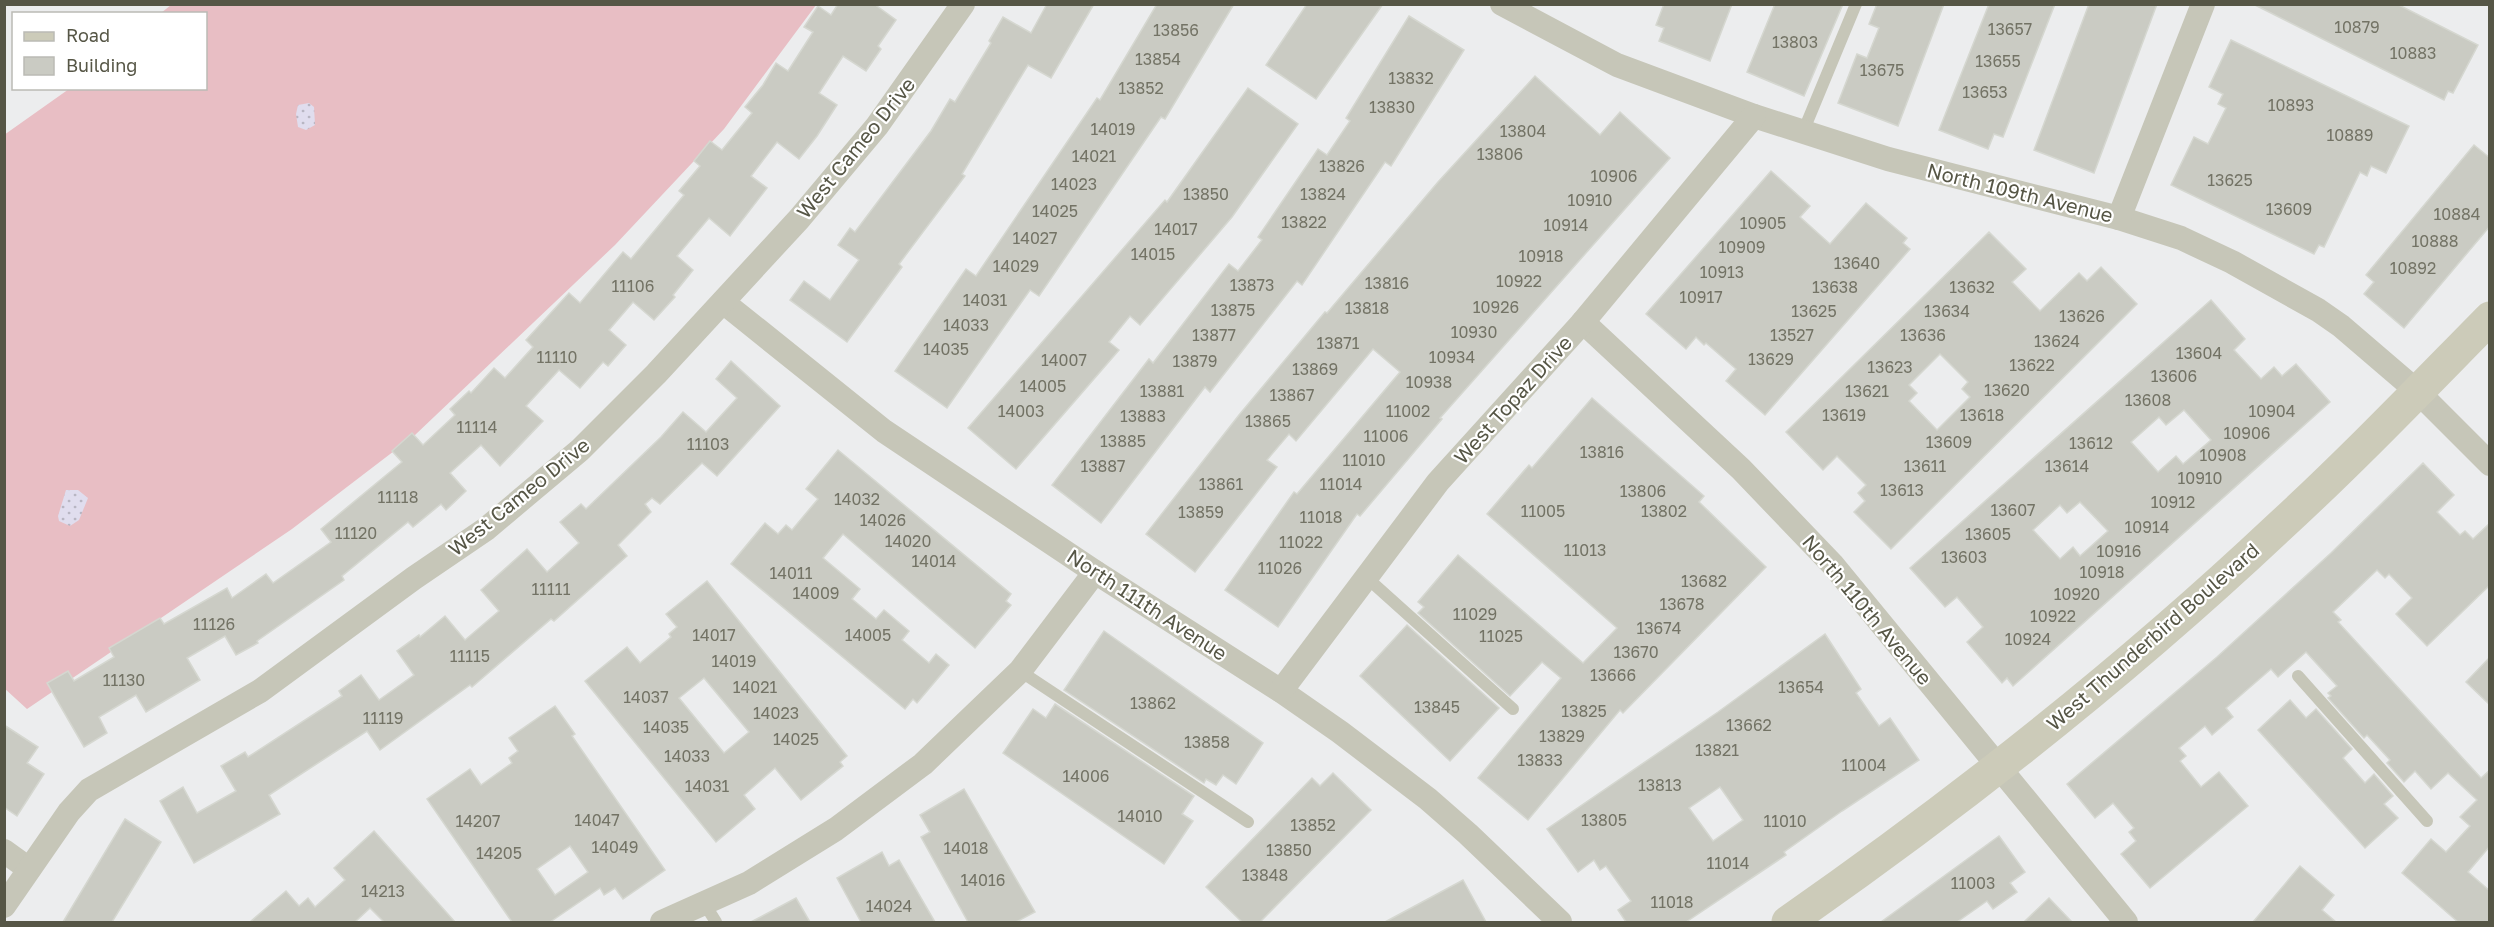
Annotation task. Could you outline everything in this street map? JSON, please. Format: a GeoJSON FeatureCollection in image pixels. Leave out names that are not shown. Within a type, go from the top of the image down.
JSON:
{"type":"FeatureCollection","features":[{"type":"Feature","properties":{"kind":"street","name":"West Cameo Drive"},"geometry":{"type":"LineString","coordinates":[[4,906],[69,812],[89,790],[260,692],[414,578],[486,529],[580,450],[656,374],[799,219],[877,126],[963,4]]}},
{"type":"Feature","properties":{"kind":"street"},"geometry":{"type":"LineString","coordinates":[[2119,218],[2203,4]]}},
{"type":"Feature","properties":{"kind":"street","name":"North 109th Avenue"},"geometry":{"type":"LineString","coordinates":[[1509,6],[1617,65],[1754,116],[1888,159],[2119,218],[2181,238],[2232,262],[2318,310],[2418,392],[2490,464]]}},
{"type":"Feature","properties":{"kind":"street","name":"West Topaz Drive"},"geometry":{"type":"LineString","coordinates":[[1281,691],[1438,482],[1583,322],[1754,116]]}},
{"type":"Feature","properties":{"kind":"street","name":"North 111th Avenue"},"geometry":{"type":"LineString","coordinates":[[723,302],[884,430],[1095,572],[1281,691],[1428,799],[1560,922]]}},
{"type":"Feature","properties":{"kind":"street","name":"West Thunderbird Boulevard"},"geometry":{"type":"LineString","coordinates":[[1788,922],[1948,808],[2081,700],[2206,593],[2337,473],[2490,318]]}},
{"type":"Feature","properties":{"kind":"street","name":"North 110th Avenue"},"geometry":{"type":"LineString","coordinates":[[1583,322],[1741,469],[1833,565],[2126,922]]}},
{"type":"Feature","properties":{"kind":"street"},"geometry":{"type":"LineString","coordinates":[[662,922],[710,913],[748,883],[836,829],[923,764],[1020,671],[1095,572]]}},
{"type":"Feature","properties":{"kind":"street"},"geometry":{"type":"LineString","coordinates":[[4,851],[29,869]]}},
{"type":"Feature","properties":{"kind":"lane"},"geometry":{"type":"LineString","coordinates":[[1803,132],[1856,4]]}},
{"type":"Feature","properties":{"kind":"lane"},"geometry":{"type":"LineString","coordinates":[[1366,578],[1513,710]]}},
{"type":"Feature","properties":{"kind":"lane"},"geometry":{"type":"LineString","coordinates":[[1020,671],[1248,822]]}},
{"type":"Feature","properties":{"kind":"lane"},"geometry":{"type":"LineString","coordinates":[[2298,676],[2427,821]]}},
{"type":"Feature","properties":{"kind":"shaded area"},"geometry":{"type":"Polygon","coordinates":[[[171,5],[816,5],[724,129],[615,245],[415,435],[292,529],[27,709],[4,688],[4,135],[68,90],[207,90],[207,12],[162,12],[171,5]]]}},
{"type":"Feature","properties":{"kind":"sand"},"geometry":{"type":"Polygon","coordinates":[[[309,103],[314,107],[315,125],[306,130],[298,127],[296,114],[298,105],[309,103]]]}},
{"type":"Feature","properties":{"kind":"sand"},"geometry":{"type":"Polygon","coordinates":[[[66,490],[78,490],[88,498],[79,520],[70,526],[59,521],[58,516],[66,490]]]}},
{"type":"Feature","properties":{"kind":"building"},"geometry":{"type":"Polygon","coordinates":[[[838,4],[874,4],[896,20],[878,46],[881,49],[866,71],[843,56],[819,93],[837,105],[817,136],[799,159],[777,142],[751,176],[767,188],[730,236],[709,218],[677,256],[693,270],[673,295],[675,297],[654,320],[633,302],[609,330],[626,345],[608,366],[603,362],[580,388],[559,370],[526,406],[543,421],[500,466],[481,445],[450,473],[466,491],[446,510],[441,504],[413,527],[408,522],[342,576],[344,580],[257,641],[258,643],[236,655],[225,636],[187,658],[200,680],[146,712],[136,695],[99,717],[107,733],[84,747],[47,683],[68,671],[74,681],[114,657],[109,648],[160,618],[164,624],[227,588],[232,598],[266,574],[273,583],[331,542],[321,529],[402,462],[392,451],[412,433],[423,445],[455,415],[450,409],[469,391],[471,393],[494,368],[505,378],[533,347],[526,340],[569,293],[580,303],[623,252],[631,259],[684,195],[679,191],[700,166],[694,161],[710,141],[722,150],[752,113],[745,107],[763,85],[776,63],[788,71],[813,32],[804,27],[818,6],[831,15],[838,4]]]}},
{"type":"Feature","properties":{"kind":"building"},"geometry":{"type":"Polygon","coordinates":[[[1047,4],[1094,4],[1051,78],[1028,65],[962,174],[965,176],[899,264],[902,267],[847,342],[790,300],[804,281],[830,300],[859,260],[838,245],[850,228],[855,232],[931,131],[950,99],[955,102],[991,43],[989,41],[1003,17],[1031,33],[1047,4]]]}},
{"type":"Feature","properties":{"kind":"building"},"geometry":{"type":"Polygon","coordinates":[[[1157,4],[1234,4],[1165,119],[1161,117],[1039,296],[1030,290],[947,408],[895,371],[966,269],[976,276],[1097,98],[1100,100],[1157,4]]]}},
{"type":"Feature","properties":{"kind":"building"},"geometry":{"type":"Polygon","coordinates":[[[1307,4],[1383,4],[1316,99],[1266,65],[1307,4]]]}},
{"type":"Feature","properties":{"kind":"building"},"geometry":{"type":"Polygon","coordinates":[[[1664,4],[1732,4],[1710,61],[1659,41],[1664,28],[1656,25],[1664,4]]]}},
{"type":"Feature","properties":{"kind":"building"},"geometry":{"type":"Polygon","coordinates":[[[1775,4],[1843,4],[1804,96],[1747,72],[1775,4]]]}},
{"type":"Feature","properties":{"kind":"building"},"geometry":{"type":"Polygon","coordinates":[[[1877,4],[1944,4],[1898,126],[1838,103],[1857,54],[1867,58],[1879,28],[1869,24],[1877,4]]]}},
{"type":"Feature","properties":{"kind":"building"},"geometry":{"type":"Polygon","coordinates":[[[1989,4],[2055,4],[2003,137],[1994,134],[1988,149],[1939,130],[1989,4]]]}},
{"type":"Feature","properties":{"kind":"building"},"geometry":{"type":"Polygon","coordinates":[[[2089,4],[2157,4],[2094,173],[2034,150],[2089,4]]]}},
{"type":"Feature","properties":{"kind":"building"},"geometry":{"type":"Polygon","coordinates":[[[2253,4],[2397,4],[2478,45],[2453,93],[2448,91],[2444,100],[2253,4]]]}},
{"type":"Feature","properties":{"kind":"building"},"geometry":{"type":"Polygon","coordinates":[[[1409,16],[1464,50],[1391,166],[1385,162],[1302,285],[1297,281],[1210,392],[1205,387],[1101,523],[1052,485],[1149,359],[1153,363],[1229,264],[1238,271],[1262,240],[1258,237],[1318,149],[1327,155],[1350,121],[1346,118],[1409,16]]]}},
{"type":"Feature","properties":{"kind":"building"},"geometry":{"type":"Polygon","coordinates":[[[2231,40],[2409,126],[2386,173],[2371,166],[2367,176],[2360,172],[2324,247],[2319,245],[2314,254],[2171,185],[2194,137],[2208,144],[2226,108],[2218,104],[2223,94],[2209,87],[2231,40]]]}},
{"type":"Feature","properties":{"kind":"building"},"geometry":{"type":"Polygon","coordinates":[[[1535,76],[1600,135],[1620,112],[1670,158],[1440,418],[1442,419],[1360,516],[1357,514],[1278,627],[1225,590],[1294,492],[1297,494],[1400,372],[1373,349],[1296,441],[1289,434],[1267,460],[1277,467],[1195,572],[1146,534],[1239,415],[1325,312],[1327,313],[1438,182],[1535,76]]]}},
{"type":"Feature","properties":{"kind":"building"},"geometry":{"type":"Polygon","coordinates":[[[1248,88],[1298,124],[1232,217],[1140,325],[1130,316],[1109,342],[1119,350],[1016,469],[968,428],[1165,200],[1167,202],[1248,88]]]}},
{"type":"Feature","properties":{"kind":"building"},"geometry":{"type":"Polygon","coordinates":[[[2474,145],[2490,158],[2490,226],[2404,328],[2364,294],[2374,282],[2366,275],[2474,145]]]}},
{"type":"Feature","properties":{"kind":"building"},"geometry":{"type":"Polygon","coordinates":[[[1771,171],[1810,206],[1800,217],[1830,244],[1866,203],[1907,238],[1903,243],[1910,249],[1765,415],[1726,381],[1736,369],[1706,343],[1704,345],[1696,337],[1686,349],[1646,314],[1771,171]]]}},
{"type":"Feature","properties":{"kind":"building"},"geometry":{"type":"Polygon","coordinates":[[[1989,232],[2026,269],[2012,282],[2040,311],[2079,273],[2087,281],[2101,267],[2137,304],[1891,549],[1854,512],[1865,501],[1858,493],[1866,485],[1837,456],[1823,470],[1786,432],[1989,232]],[[1940,354],[1909,385],[1917,393],[1909,401],[1937,430],[1970,397],[1962,389],[1968,382],[1940,354]]]}},
{"type":"Feature","properties":{"kind":"building"},"geometry":{"type":"Polygon","coordinates":[[[2211,300],[2245,339],[2234,350],[2261,379],[2274,367],[2282,376],[2296,364],[2330,402],[2013,686],[2007,678],[2002,683],[1967,642],[1983,627],[1957,597],[1945,607],[1910,568],[2211,300]],[[2184,410],[2166,425],[2159,417],[2131,442],[2158,472],[2176,456],[2183,464],[2211,440],[2184,410]],[[2080,502],[2067,513],[2060,505],[2033,530],[2060,559],[2073,547],[2080,556],[2108,531],[2080,502]]]}},
{"type":"Feature","properties":{"kind":"building"},"geometry":{"type":"Polygon","coordinates":[[[731,361],[780,406],[717,476],[702,463],[660,504],[652,498],[645,504],[651,512],[618,545],[627,556],[554,621],[551,619],[472,687],[470,685],[380,750],[367,731],[269,795],[280,814],[194,863],[160,801],[183,787],[197,813],[236,791],[221,766],[245,752],[248,757],[342,696],[339,691],[361,675],[379,700],[414,675],[397,651],[419,635],[420,637],[445,616],[465,640],[499,611],[481,590],[527,549],[547,572],[579,543],[560,522],[581,504],[586,509],[661,437],[683,412],[706,432],[737,398],[716,379],[731,361]]]}},
{"type":"Feature","properties":{"kind":"building"},"geometry":{"type":"Polygon","coordinates":[[[1592,398],[1704,496],[1699,502],[1766,567],[1623,713],[1620,710],[1528,820],[1478,778],[1561,678],[1542,662],[1510,696],[1418,613],[1424,607],[1418,602],[1458,555],[1583,663],[1617,628],[1487,514],[1529,465],[1532,468],[1592,398]]]}},
{"type":"Feature","properties":{"kind":"building"},"geometry":{"type":"Polygon","coordinates":[[[838,450],[1011,594],[1006,601],[1011,605],[975,648],[843,534],[823,558],[860,589],[852,599],[876,619],[884,610],[909,631],[902,640],[929,663],[936,654],[949,665],[917,703],[913,699],[905,709],[731,564],[765,523],[778,534],[786,525],[792,530],[818,499],[806,489],[838,450]]]}},
{"type":"Feature","properties":{"kind":"building"},"geometry":{"type":"Polygon","coordinates":[[[2423,463],[2454,495],[2437,512],[2460,535],[2465,531],[2473,539],[2490,523],[2490,585],[2427,646],[2396,614],[2412,598],[2389,574],[2385,578],[2377,570],[2333,612],[2341,620],[2338,622],[2481,778],[2490,770],[2490,846],[2468,872],[2490,891],[2490,922],[2458,922],[2402,873],[2431,839],[2446,852],[2470,826],[2460,817],[2477,800],[2448,773],[2431,789],[2415,771],[2404,782],[2387,763],[2390,760],[2367,735],[2364,738],[2328,698],[2331,696],[2328,693],[2337,686],[2306,652],[2278,677],[2271,669],[2226,708],[2233,717],[2212,735],[2205,726],[2179,748],[2186,756],[2180,761],[2201,787],[2219,772],[2248,806],[2150,888],[2121,854],[2136,841],[2129,832],[2134,828],[2113,803],[2095,818],[2067,784],[2217,657],[2331,553],[2423,463]]]}},
{"type":"Feature","properties":{"kind":"building"},"geometry":{"type":"Polygon","coordinates":[[[707,581],[847,756],[840,762],[843,766],[801,800],[775,768],[744,795],[755,809],[716,842],[585,681],[627,647],[640,663],[671,637],[669,634],[677,627],[666,614],[707,581]],[[704,678],[679,698],[724,753],[749,732],[704,678]]]}},
{"type":"Feature","properties":{"kind":"building"},"geometry":{"type":"Polygon","coordinates":[[[1407,625],[1499,708],[1450,761],[1360,676],[1407,625]]]}},
{"type":"Feature","properties":{"kind":"building"},"geometry":{"type":"Polygon","coordinates":[[[1104,631],[1263,743],[1236,784],[1223,775],[1216,785],[1206,779],[1204,783],[1064,690],[1104,631]]]}},
{"type":"Feature","properties":{"kind":"building"},"geometry":{"type":"Polygon","coordinates":[[[1825,634],[1861,689],[1856,693],[1879,726],[1890,718],[1919,760],[1842,811],[1784,852],[1786,855],[1686,922],[1626,922],[1618,910],[1631,901],[1606,866],[1600,870],[1594,860],[1578,872],[1547,829],[1718,712],[1825,634]],[[1720,787],[1689,808],[1713,841],[1743,820],[1720,787]]]}},
{"type":"Feature","properties":{"kind":"building"},"geometry":{"type":"Polygon","coordinates":[[[2490,657],[2490,705],[2466,682],[2490,657]]]}},
{"type":"Feature","properties":{"kind":"building"},"geometry":{"type":"Polygon","coordinates":[[[2290,700],[2306,718],[2316,709],[2352,749],[2343,758],[2365,783],[2374,774],[2393,796],[2384,804],[2398,818],[2365,848],[2258,730],[2290,700]]]}},
{"type":"Feature","properties":{"kind":"building"},"geometry":{"type":"Polygon","coordinates":[[[1055,704],[1194,796],[1182,814],[1193,821],[1164,864],[1003,753],[1033,709],[1046,718],[1055,704]]]}},
{"type":"Feature","properties":{"kind":"building"},"geometry":{"type":"Polygon","coordinates":[[[555,706],[575,734],[572,736],[665,870],[623,899],[615,888],[604,895],[600,888],[550,922],[512,922],[427,799],[470,769],[481,785],[512,763],[509,758],[518,751],[509,738],[555,706]],[[570,846],[537,869],[555,895],[588,872],[570,846]]]}},
{"type":"Feature","properties":{"kind":"building"},"geometry":{"type":"Polygon","coordinates":[[[4,725],[38,747],[27,763],[44,774],[17,816],[4,807],[4,725]]]}},
{"type":"Feature","properties":{"kind":"building"},"geometry":{"type":"Polygon","coordinates":[[[1333,773],[1371,810],[1260,922],[1242,922],[1206,887],[1312,778],[1320,786],[1333,773]]]}},
{"type":"Feature","properties":{"kind":"building"},"geometry":{"type":"Polygon","coordinates":[[[964,789],[1035,912],[1016,922],[968,922],[921,837],[930,832],[920,815],[964,789]]]}},
{"type":"Feature","properties":{"kind":"building"},"geometry":{"type":"Polygon","coordinates":[[[125,819],[161,842],[112,922],[63,922],[125,819]]]}},
{"type":"Feature","properties":{"kind":"building"},"geometry":{"type":"Polygon","coordinates":[[[374,831],[455,922],[384,922],[370,908],[355,922],[250,922],[286,891],[299,906],[308,898],[315,907],[345,880],[334,868],[374,831]]]}},
{"type":"Feature","properties":{"kind":"building"},"geometry":{"type":"Polygon","coordinates":[[[1999,836],[2025,872],[2010,883],[2017,892],[1993,909],[1987,901],[1957,922],[1881,922],[1999,836]]]}},
{"type":"Feature","properties":{"kind":"building"},"geometry":{"type":"Polygon","coordinates":[[[882,852],[889,866],[899,860],[935,922],[861,922],[837,878],[882,852]]]}},
{"type":"Feature","properties":{"kind":"building"},"geometry":{"type":"Polygon","coordinates":[[[2300,866],[2334,895],[2322,910],[2336,922],[2253,922],[2300,866]]]}},
{"type":"Feature","properties":{"kind":"building"},"geometry":{"type":"Polygon","coordinates":[[[1463,880],[1486,922],[1385,922],[1426,900],[1463,880]]]}},
{"type":"Feature","properties":{"kind":"building"},"geometry":{"type":"Polygon","coordinates":[[[796,898],[810,922],[751,922],[796,898]]]}},
{"type":"Feature","properties":{"kind":"building"},"geometry":{"type":"Polygon","coordinates":[[[2049,898],[2072,922],[2024,922],[2049,898]]]}}]}
